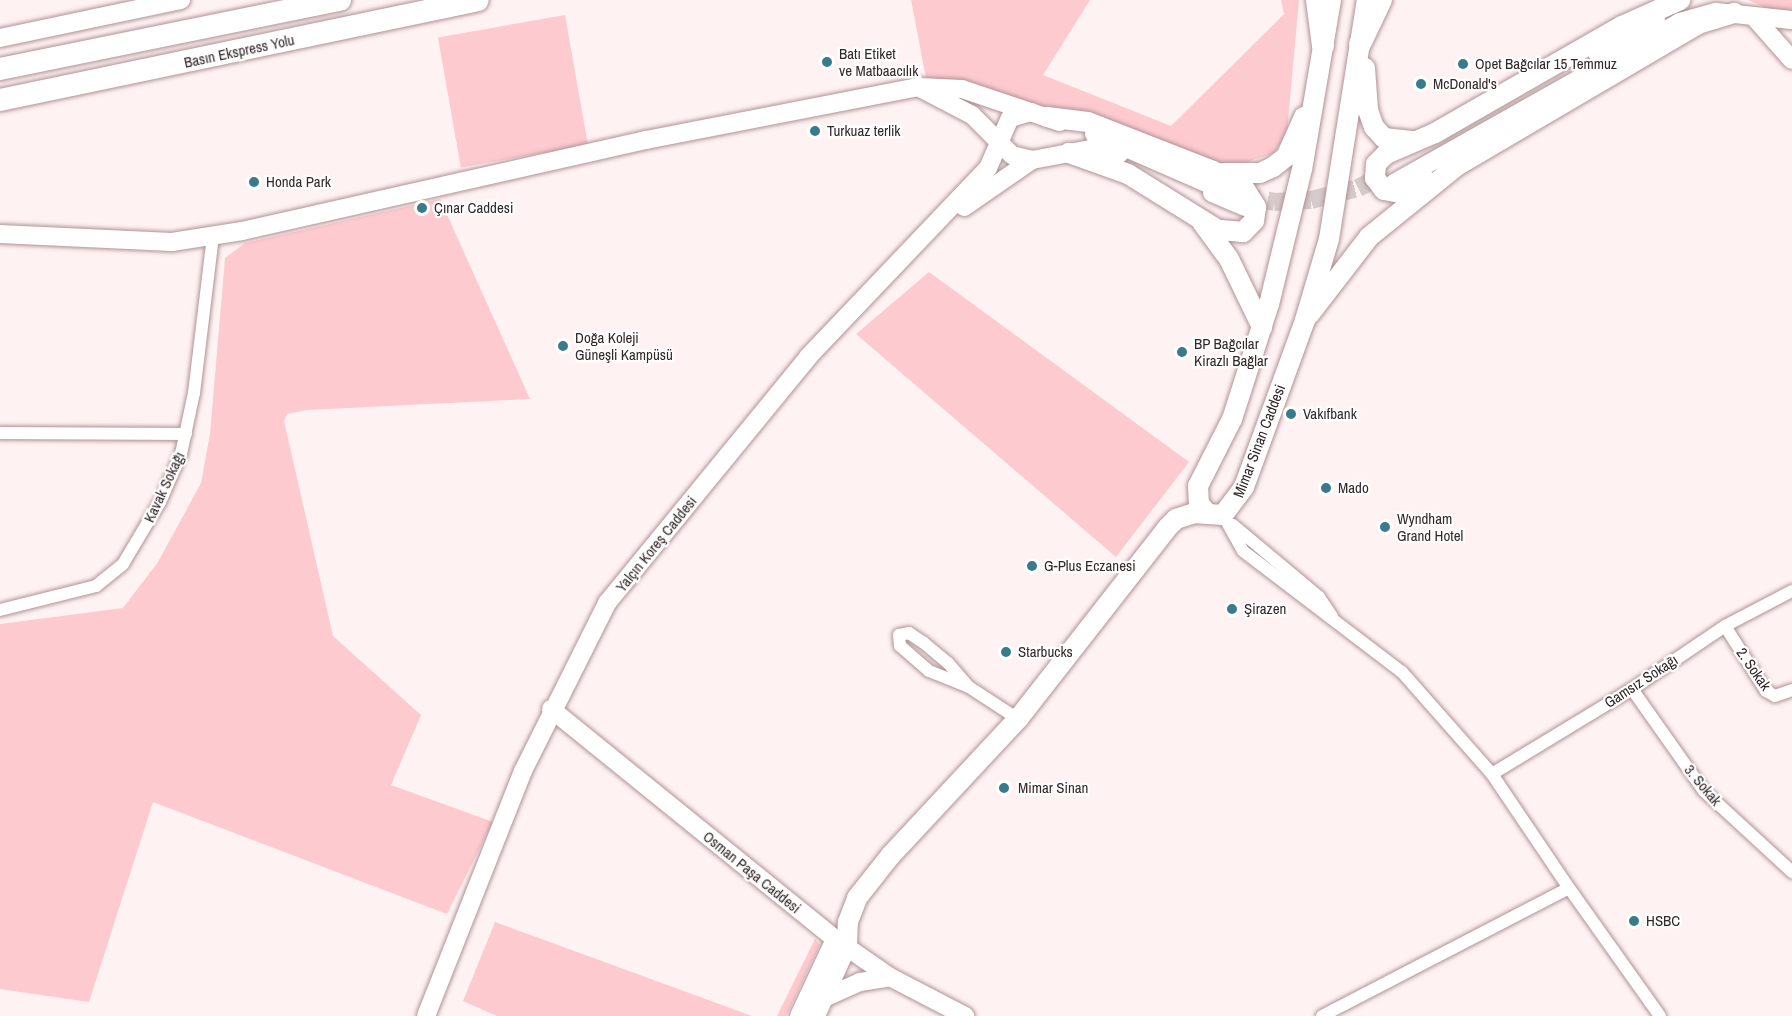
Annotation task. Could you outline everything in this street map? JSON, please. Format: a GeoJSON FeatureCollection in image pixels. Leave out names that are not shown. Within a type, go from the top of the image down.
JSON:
{"type":"FeatureCollection","features":[{"type":"Feature","properties":{"kind":"highway","name":"Basın Ekspress Yolu"},"geometry":{"type":"LineString","coordinates":[[0,69],[340,0]]}},
{"type":"Feature","properties":{"kind":"highway","name":"Basın Ekspress Yolu"},"geometry":{"type":"LineString","coordinates":[[0,100],[478,0]]}},
{"type":"Feature","properties":{"kind":"highway"},"geometry":{"type":"LineString","coordinates":[[1317,0],[1323,46]]}},
{"type":"Feature","properties":{"kind":"highway"},"geometry":{"type":"LineString","coordinates":[[1360,44],[1381,0]]}},
{"type":"Feature","properties":{"kind":"main road"},"geometry":{"type":"LineString","coordinates":[[0,38],[181,0]]}},
{"type":"Feature","properties":{"kind":"main road"},"geometry":{"type":"LineString","coordinates":[[1220,517],[1199,504],[1198,486],[1232,418],[1262,327],[1302,169],[1331,0]]}},
{"type":"Feature","properties":{"kind":"main road","name":"Mimar Sinan Caddesi"},"geometry":{"type":"LineString","coordinates":[[1220,517],[1244,487],[1305,320],[1329,239],[1367,0]]}},
{"type":"Feature","properties":{"kind":"main road"},"geometry":{"type":"LineString","coordinates":[[1680,0],[1622,26],[1420,140],[1380,160],[1374,171],[1378,186],[1394,194],[1405,191],[1458,165],[1698,24],[1734,13]]}},
{"type":"Feature","properties":{"kind":"main road"},"geometry":{"type":"LineString","coordinates":[[1689,0],[1390,178],[1680,22],[1698,15],[1734,13],[1792,20]]}},
{"type":"Feature","properties":{"kind":"main road"},"geometry":{"type":"LineString","coordinates":[[1754,17],[1792,60]]}},
{"type":"Feature","properties":{"kind":"main road"},"geometry":{"type":"LineString","coordinates":[[1360,44],[1368,110],[1374,127],[1384,138],[1420,140]]}},
{"type":"Feature","properties":{"kind":"main road"},"geometry":{"type":"LineString","coordinates":[[919,87],[972,116],[1012,155],[1032,160],[1090,149],[1111,150],[1245,207]]}},
{"type":"Feature","properties":{"kind":"main road"},"geometry":{"type":"LineString","coordinates":[[0,234],[172,242],[213,236],[646,140],[919,87],[962,89],[1039,115],[1227,192]]}},
{"type":"Feature","properties":{"kind":"main road"},"geometry":{"type":"LineString","coordinates":[[1213,171],[1237,175],[1273,167],[1286,157],[1316,90]]}},
{"type":"Feature","properties":{"kind":"main road"},"geometry":{"type":"LineString","coordinates":[[1039,115],[1088,122],[1213,171],[1243,186],[1256,207],[1254,221],[1243,232],[1229,232],[1199,218],[1128,174],[1069,153]]}},
{"type":"Feature","properties":{"kind":"main road","name":"Yalçın Koreş Caddesi"},"geometry":{"type":"LineString","coordinates":[[426,1016],[552,709],[607,603],[808,357],[924,238],[988,168],[1010,118],[1039,115]]}},
{"type":"Feature","properties":{"kind":"main road"},"geometry":{"type":"LineString","coordinates":[[924,238],[1032,160]]}},
{"type":"Feature","properties":{"kind":"main road"},"geometry":{"type":"LineString","coordinates":[[1305,320],[1369,237],[1458,165]]}},
{"type":"Feature","properties":{"kind":"main road"},"geometry":{"type":"LineString","coordinates":[[1199,218],[1229,259],[1262,327]]}},
{"type":"Feature","properties":{"kind":"main road"},"geometry":{"type":"LineString","coordinates":[[816,1016],[856,898],[899,847],[1018,719],[1167,528],[1185,516],[1220,517]]}},
{"type":"Feature","properties":{"kind":"main road","name":"Osman Paşa Caddesi"},"geometry":{"type":"LineString","coordinates":[[552,709],[841,943],[890,977],[965,1016]]}},
{"type":"Feature","properties":{"kind":"main road"},"geometry":{"type":"LineString","coordinates":[[799,1016],[841,943]]}},
{"type":"Feature","properties":{"kind":"main road"},"geometry":{"type":"LineString","coordinates":[[824,998],[860,982],[890,977]]}},
{"type":"Feature","properties":{"kind":"street","name":"Kavak Sokağı"},"geometry":{"type":"LineString","coordinates":[[0,610],[96,586],[123,564],[160,502],[181,454],[186,434],[213,236]]}},
{"type":"Feature","properties":{"kind":"street"},"geometry":{"type":"LineString","coordinates":[[0,433],[186,434]]}},
{"type":"Feature","properties":{"kind":"street"},"geometry":{"type":"LineString","coordinates":[[1220,517],[1243,550],[1402,672],[1492,774],[1660,1016]]}},
{"type":"Feature","properties":{"kind":"street","name":"Gamsız Sokağı"},"geometry":{"type":"LineString","coordinates":[[1492,774],[1632,689],[1725,626],[1792,591]]}},
{"type":"Feature","properties":{"kind":"street","name":"2. Sokak"},"geometry":{"type":"LineString","coordinates":[[1725,626],[1766,691],[1775,696],[1792,690]]}},
{"type":"Feature","properties":{"kind":"street"},"geometry":{"type":"LineString","coordinates":[[969,687],[948,663],[924,643],[909,633],[899,635],[900,646],[929,671],[969,687],[1018,719]]}},
{"type":"Feature","properties":{"kind":"street","name":"3. Sokak"},"geometry":{"type":"LineString","coordinates":[[1632,689],[1704,791],[1790,870]]}},
{"type":"Feature","properties":{"kind":"street"},"geometry":{"type":"LineString","coordinates":[[1322,1016],[1569,888]]}},
{"type":"Feature","properties":{"kind":"shaded area"},"geometry":{"type":"Polygon","coordinates":[[[911,0],[1090,0],[1043,75],[1171,126],[1284,14],[1281,0],[1299,0],[1287,132],[1274,153],[1226,169],[964,83],[926,78],[911,0]]]}},
{"type":"Feature","properties":{"kind":"shaded area"},"geometry":{"type":"Polygon","coordinates":[[[1748,0],[1792,0],[1792,11],[1776,12],[1748,0]]]}},
{"type":"Feature","properties":{"kind":"shaded area"},"geometry":{"type":"Polygon","coordinates":[[[565,15],[588,145],[461,167],[438,37],[565,15]]]}},
{"type":"Feature","properties":{"kind":"shaded area"},"geometry":{"type":"Polygon","coordinates":[[[440,199],[530,399],[307,410],[287,414],[284,421],[333,636],[421,715],[391,785],[493,822],[447,914],[153,802],[89,1002],[0,989],[0,624],[123,608],[158,562],[201,483],[210,434],[225,258],[245,243],[440,199]]]}},
{"type":"Feature","properties":{"kind":"shaded area"},"geometry":{"type":"Polygon","coordinates":[[[929,272],[1189,462],[1116,557],[856,334],[929,272]]]}},
{"type":"Feature","properties":{"kind":"shaded area"},"geometry":{"type":"Polygon","coordinates":[[[495,922],[752,1016],[497,1016],[463,1001],[495,922]]]}},
{"type":"Feature","properties":{"kind":"shaded area"},"geometry":{"type":"Polygon","coordinates":[[[815,939],[820,945],[786,1016],[777,1016],[815,939]]]}},
{"type":"Feature","properties":{"kind":"tunnel"},"geometry":{"type":"LineString","coordinates":[[1241,196],[1274,202],[1311,200],[1358,188],[1386,174]]}},
{"type":"Feature","properties":{"kind":"place","name":"Batı Etiket ve Matbaacılık"},"geometry":{"type":"Point","coordinates":[827,62]}},
{"type":"Feature","properties":{"kind":"place","name":"Opet Bağcılar 15 Temmuz"},"geometry":{"type":"Point","coordinates":[1463,64]}},
{"type":"Feature","properties":{"kind":"place","name":"McDonald's"},"geometry":{"type":"Point","coordinates":[1421,84]}},
{"type":"Feature","properties":{"kind":"place","name":"Turkuaz terlik"},"geometry":{"type":"Point","coordinates":[815,131]}},
{"type":"Feature","properties":{"kind":"place","name":"Honda Park"},"geometry":{"type":"Point","coordinates":[254,182]}},
{"type":"Feature","properties":{"kind":"place","name":"Çınar Caddesi"},"geometry":{"type":"Point","coordinates":[422,208]}},
{"type":"Feature","properties":{"kind":"place","name":"Doğa Koleji Güneşli Kampüsü"},"geometry":{"type":"Point","coordinates":[563,346]}},
{"type":"Feature","properties":{"kind":"place","name":"BP Bağcılar Kirazlı Bağlar"},"geometry":{"type":"Point","coordinates":[1182,352]}},
{"type":"Feature","properties":{"kind":"place","name":"Vakıfbank"},"geometry":{"type":"Point","coordinates":[1291,414]}},
{"type":"Feature","properties":{"kind":"place","name":"Mado"},"geometry":{"type":"Point","coordinates":[1326,488]}},
{"type":"Feature","properties":{"kind":"place","name":"Wyndham Grand Hotel"},"geometry":{"type":"Point","coordinates":[1385,527]}},
{"type":"Feature","properties":{"kind":"place","name":"G-Plus Eczanesi"},"geometry":{"type":"Point","coordinates":[1032,566]}},
{"type":"Feature","properties":{"kind":"place","name":"Şirazen"},"geometry":{"type":"Point","coordinates":[1232,609]}},
{"type":"Feature","properties":{"kind":"place","name":"Starbucks"},"geometry":{"type":"Point","coordinates":[1006,652]}},
{"type":"Feature","properties":{"kind":"place","name":"Mimar Sinan"},"geometry":{"type":"Point","coordinates":[1004,788]}},
{"type":"Feature","properties":{"kind":"place","name":"HSBC"},"geometry":{"type":"Point","coordinates":[1634,921]}}]}
